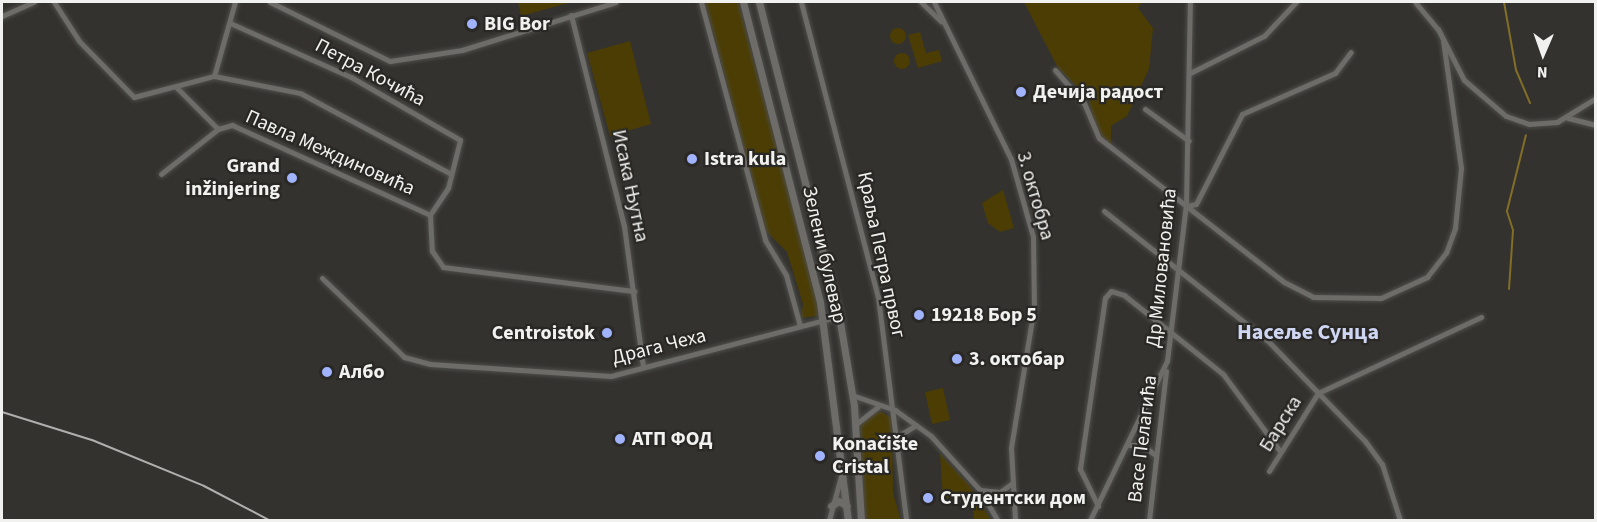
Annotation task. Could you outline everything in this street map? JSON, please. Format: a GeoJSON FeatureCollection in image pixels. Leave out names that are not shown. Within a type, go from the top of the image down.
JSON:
{"type":"FeatureCollection","features":[{"type":"Feature","properties":{"kind":"street"},"geometry":{"type":"LineString","coordinates":[[2,16],[34,2]]}},
{"type":"Feature","properties":{"kind":"street"},"geometry":{"type":"LineString","coordinates":[[54,2],[79,41],[130,95],[176,87],[214,76],[300,93],[452,174],[430,215],[432,251],[447,268],[634,291]]}},
{"type":"Feature","properties":{"kind":"street"},"geometry":{"type":"LineString","coordinates":[[214,76],[235,2]]}},
{"type":"Feature","properties":{"kind":"street"},"geometry":{"type":"LineString","coordinates":[[270,2],[390,61],[462,50],[616,2]]}},
{"type":"Feature","properties":{"kind":"street"},"geometry":{"type":"LineString","coordinates":[[701,2],[765,240],[786,275],[800,326]]}},
{"type":"Feature","properties":{"kind":"street","name":"Зелени булевар"},"geometry":{"type":"LineString","coordinates":[[743,2],[824,318],[844,467],[848,520]]}},
{"type":"Feature","properties":{"kind":"street","name":"Зелени булевар"},"geometry":{"type":"LineString","coordinates":[[759,2],[839,316],[852,395],[861,520]]}},
{"type":"Feature","properties":{"kind":"street","name":"Краља Петра првог"},"geometry":{"type":"LineString","coordinates":[[801,2],[876,289],[895,410],[906,520]]}},
{"type":"Feature","properties":{"kind":"street"},"geometry":{"type":"LineString","coordinates":[[921,2],[945,25]]}},
{"type":"Feature","properties":{"kind":"street","name":"3. октобра"},"geometry":{"type":"LineString","coordinates":[[934,2],[1011,159],[1034,237],[1034,307],[1011,484],[1015,520]]}},
{"type":"Feature","properties":{"kind":"street","name":"Др Миловановића"},"geometry":{"type":"LineString","coordinates":[[1090,520],[1129,445],[1167,361],[1180,270],[1186,206],[1190,2]]}},
{"type":"Feature","properties":{"kind":"street"},"geometry":{"type":"LineString","coordinates":[[1190,74],[1264,36],[1296,2]]}},
{"type":"Feature","properties":{"kind":"street"},"geometry":{"type":"LineString","coordinates":[[1414,2],[1443,40],[1464,80],[1494,109],[1528,123],[1568,118],[1596,125]]}},
{"type":"Feature","properties":{"kind":"street","name":"Исака Њутна"},"geometry":{"type":"LineString","coordinates":[[571,15],[611,162],[634,291],[643,366]]}},
{"type":"Feature","properties":{"kind":"street","name":"Петра Кочића"},"geometry":{"type":"LineString","coordinates":[[230,23],[351,77],[460,140],[452,174]]}},
{"type":"Feature","properties":{"kind":"street"},"geometry":{"type":"LineString","coordinates":[[1056,70],[1084,104],[1099,138],[1284,282],[1313,297],[1381,298],[1418,284],[1446,253],[1461,195],[1443,40]]}},
{"type":"Feature","properties":{"kind":"street"},"geometry":{"type":"LineString","coordinates":[[1186,206],[1196,204],[1242,114],[1335,73],[1351,52]]}},
{"type":"Feature","properties":{"kind":"street"},"geometry":{"type":"LineString","coordinates":[[176,87],[218,129]]}},
{"type":"Feature","properties":{"kind":"street"},"geometry":{"type":"LineString","coordinates":[[1568,118],[1596,98]]}},
{"type":"Feature","properties":{"kind":"street"},"geometry":{"type":"LineString","coordinates":[[1145,109],[1189,141]]}},
{"type":"Feature","properties":{"kind":"street","name":"Павла Междиновића"},"geometry":{"type":"LineString","coordinates":[[161,174],[218,129],[236,126],[430,215]]}},
{"type":"Feature","properties":{"kind":"street"},"geometry":{"type":"LineString","coordinates":[[1104,211],[1267,340],[1318,393],[1375,453],[1400,520]]}},
{"type":"Feature","properties":{"kind":"street","name":"Драга Чеха"},"geometry":{"type":"LineString","coordinates":[[322,278],[410,361],[595,376],[839,316]]}},
{"type":"Feature","properties":{"kind":"street"},"geometry":{"type":"LineString","coordinates":[[1098,506],[1080,469],[1106,296],[1119,292],[1234,386],[1280,452]]}},
{"type":"Feature","properties":{"kind":"street","name":"Барска"},"geometry":{"type":"LineString","coordinates":[[1269,471],[1318,393],[1481,317]]}},
{"type":"Feature","properties":{"kind":"street","name":"Васе Пелагића"},"geometry":{"type":"LineString","coordinates":[[1149,520],[1154,454],[1167,361]]}},
{"type":"Feature","properties":{"kind":"street"},"geometry":{"type":"LineString","coordinates":[[852,395],[878,407],[895,410],[916,425],[980,490],[997,520]]}},
{"type":"Feature","properties":{"kind":"street"},"geometry":{"type":"LineString","coordinates":[[855,424],[878,407]]}},
{"type":"Feature","properties":{"kind":"street"},"geometry":{"type":"LineString","coordinates":[[898,436],[916,425]]}},
{"type":"Feature","properties":{"kind":"street"},"geometry":{"type":"LineString","coordinates":[[1129,445],[1142,445],[1154,454]]}},
{"type":"Feature","properties":{"kind":"street"},"geometry":{"type":"LineString","coordinates":[[829,520],[831,506],[844,467]]}},
{"type":"Feature","properties":{"kind":"street"},"geometry":{"type":"LineString","coordinates":[[980,490],[1000,492],[1011,484]]}},
{"type":"Feature","properties":{"kind":"street"},"geometry":{"type":"LineString","coordinates":[[831,506],[839,501],[847,506]]}},
{"type":"Feature","properties":{"kind":"shaded area"},"geometry":{"type":"Polygon","coordinates":[[[518,2],[572,2],[521,16],[518,2]]]}},
{"type":"Feature","properties":{"kind":"shaded area"},"geometry":{"type":"Polygon","coordinates":[[[705,2],[738,2],[818,302],[817,316],[801,318],[803,304],[787,252],[766,231],[705,2]]]}},
{"type":"Feature","properties":{"kind":"shaded area"},"geometry":{"type":"Polygon","coordinates":[[[1024,2],[1142,2],[1138,8],[1153,28],[1149,69],[1127,116],[1111,126],[1111,146],[1098,133],[1088,98],[1058,68],[1024,2]]]}},
{"type":"Feature","properties":{"kind":"shaded area"},"geometry":{"type":"Polygon","coordinates":[[[898,28],[904,30],[906,36],[904,42],[898,44],[892,42],[890,36],[892,30],[898,28]]]}},
{"type":"Feature","properties":{"kind":"shaded area"},"geometry":{"type":"Polygon","coordinates":[[[920,32],[926,53],[939,50],[942,61],[918,68],[908,35],[920,32]]]}},
{"type":"Feature","properties":{"kind":"shaded area"},"geometry":{"type":"Polygon","coordinates":[[[630,41],[651,124],[610,136],[587,53],[630,41]]]}},
{"type":"Feature","properties":{"kind":"shaded area"},"geometry":{"type":"Polygon","coordinates":[[[899,53],[905,53],[910,61],[908,67],[899,69],[894,64],[894,58],[899,53]]]}},
{"type":"Feature","properties":{"kind":"shaded area"},"geometry":{"type":"Polygon","coordinates":[[[1003,190],[1014,228],[1000,232],[988,223],[982,203],[1003,190]]]}},
{"type":"Feature","properties":{"kind":"shaded area"},"geometry":{"type":"Polygon","coordinates":[[[943,388],[950,420],[932,424],[925,392],[943,388]]]}},
{"type":"Feature","properties":{"kind":"shaded area"},"geometry":{"type":"Polygon","coordinates":[[[880,411],[892,418],[893,493],[901,520],[865,520],[860,423],[880,411]]]}},
{"type":"Feature","properties":{"kind":"shaded area"},"geometry":{"type":"Polygon","coordinates":[[[940,454],[970,486],[991,520],[974,520],[972,496],[943,498],[940,454]]]}},
{"type":"Feature","properties":{"kind":"waterway"},"geometry":{"type":"LineString","coordinates":[[1504,2],[1516,70],[1530,103]]}},
{"type":"Feature","properties":{"kind":"waterway"},"geometry":{"type":"LineString","coordinates":[[1509,289],[1513,230],[1507,211],[1526,135]]}},
{"type":"Feature","properties":{"kind":"railway"},"geometry":{"type":"LineString","coordinates":[[2,412],[92,440],[204,486],[269,520]]}},
{"type":"Feature","properties":{"kind":"place","name":"BIG Bor"},"geometry":{"type":"Point","coordinates":[472,24]}},
{"type":"Feature","properties":{"kind":"place","name":"Дечија радост"},"geometry":{"type":"Point","coordinates":[1021,92]}},
{"type":"Feature","properties":{"kind":"place","name":"Istra kula"},"geometry":{"type":"Point","coordinates":[692,159]}},
{"type":"Feature","properties":{"kind":"place","name":"Grand inžinjering"},"geometry":{"type":"Point","coordinates":[292,178]}},
{"type":"Feature","properties":{"kind":"place","name":"19218 Бор 5"},"geometry":{"type":"Point","coordinates":[919,315]}},
{"type":"Feature","properties":{"kind":"place","name":"Centroistok"},"geometry":{"type":"Point","coordinates":[607,333]}},
{"type":"Feature","properties":{"kind":"place","name":"3. октобар"},"geometry":{"type":"Point","coordinates":[957,359]}},
{"type":"Feature","properties":{"kind":"place","name":"Албо"},"geometry":{"type":"Point","coordinates":[327,372]}},
{"type":"Feature","properties":{"kind":"place","name":"АТП ФОД"},"geometry":{"type":"Point","coordinates":[620,439]}},
{"type":"Feature","properties":{"kind":"place","name":"Konačište Cristal"},"geometry":{"type":"Point","coordinates":[820,456]}},
{"type":"Feature","properties":{"kind":"place","name":"Студентски дом"},"geometry":{"type":"Point","coordinates":[928,498]}},
{"type":"Feature","properties":{"kind":"district","name":"Насеље Сунца"},"geometry":{"type":"Point","coordinates":[1308,333]}}]}
